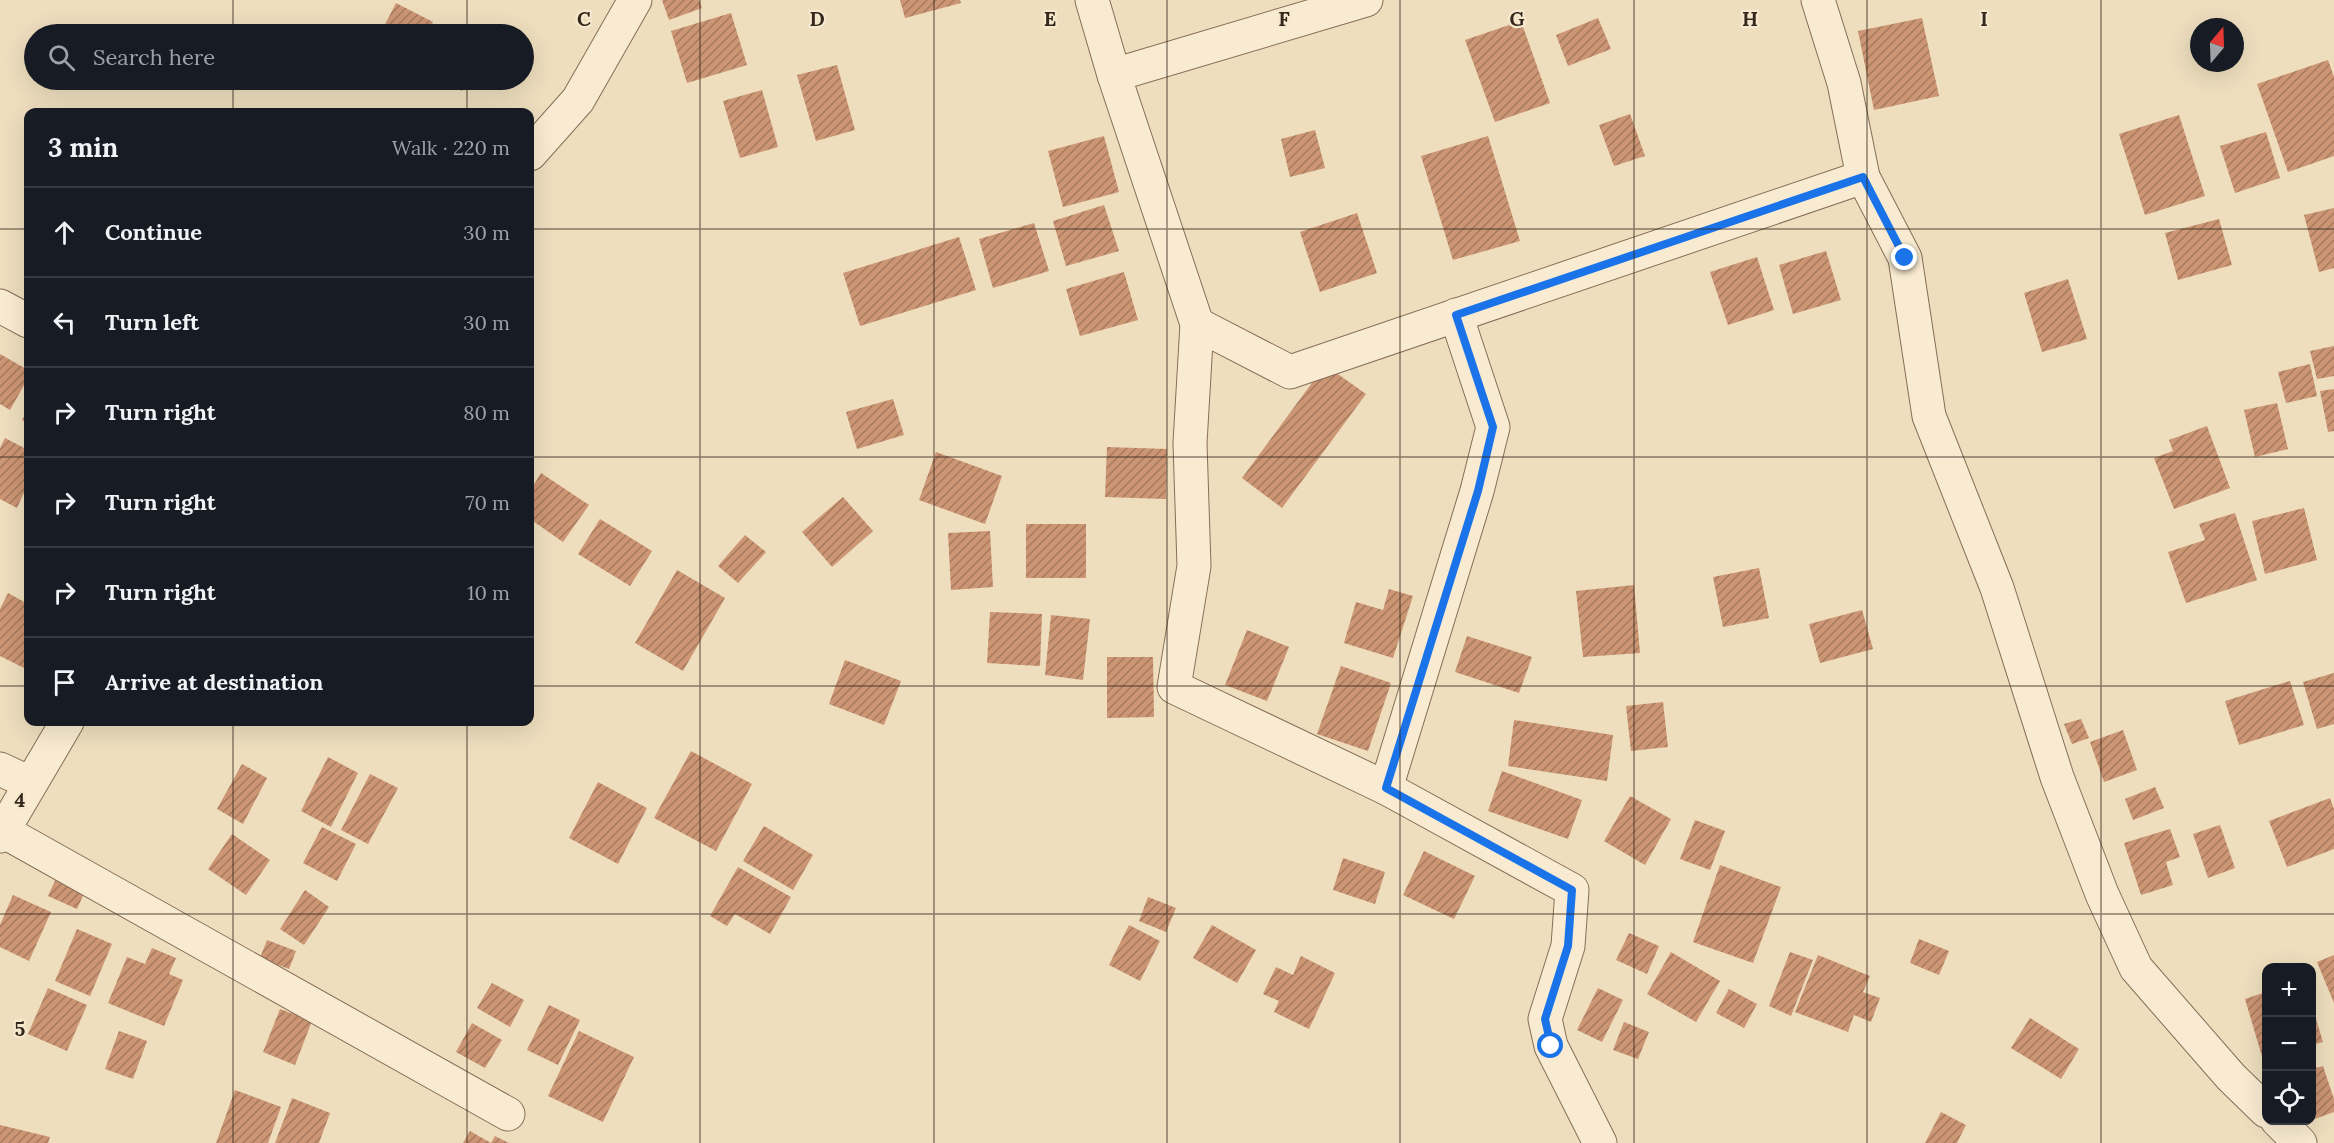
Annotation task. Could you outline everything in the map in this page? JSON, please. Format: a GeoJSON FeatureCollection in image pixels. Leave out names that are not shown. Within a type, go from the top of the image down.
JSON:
{"type":"FeatureCollection","features":[{"type":"Feature","properties":{"kind":"street"},"geometry":{"type":"LineString","coordinates":[[534,150],[578,100],[635,0]]}},
{"type":"Feature","properties":{"kind":"street"},"geometry":{"type":"LineString","coordinates":[[1092,0],[1114,75],[1197,324],[1190,443],[1194,566],[1174,687],[1386,788],[1572,890],[1568,946],[1545,1019],[1551,1046],[1600,1143]]}},
{"type":"Feature","properties":{"kind":"street"},"geometry":{"type":"LineString","coordinates":[[1114,75],[1366,0]]}},
{"type":"Feature","properties":{"kind":"street"},"geometry":{"type":"LineString","coordinates":[[1818,0],[1844,83],[1863,177],[1905,258],[1929,416],[1997,588],[2057,777],[2102,894],[2136,968],[2231,1077],[2262,1107]]}},
{"type":"Feature","properties":{"kind":"street"},"geometry":{"type":"LineString","coordinates":[[1197,324],[1290,372],[1863,177]]}},
{"type":"Feature","properties":{"kind":"street"},"geometry":{"type":"LineString","coordinates":[[0,306],[24,319]]}},
{"type":"Feature","properties":{"kind":"street"},"geometry":{"type":"LineString","coordinates":[[1386,788],[1478,491],[1493,427],[1456,315]]}},
{"type":"Feature","properties":{"kind":"street"},"geometry":{"type":"LineString","coordinates":[[65,726],[2,833],[508,1114]]}},
{"type":"Feature","properties":{"kind":"street"},"geometry":{"type":"LineString","coordinates":[[0,769],[30,783]]}},
{"type":"Feature","properties":{"kind":"street"},"geometry":{"type":"LineString","coordinates":[[2282,1125],[2301,1143]]}},
{"type":"Feature","properties":{"kind":"building"},"geometry":{"type":"Polygon","coordinates":[[[662,0],[699,0],[702,8],[669,20],[662,0]]]}},
{"type":"Feature","properties":{"kind":"building"},"geometry":{"type":"Polygon","coordinates":[[[900,0],[960,0],[961,3],[905,18],[900,0]]]}},
{"type":"Feature","properties":{"kind":"building"},"geometry":{"type":"Polygon","coordinates":[[[396,3],[433,22],[432,24],[385,24],[396,3]]]}},
{"type":"Feature","properties":{"kind":"building"},"geometry":{"type":"Polygon","coordinates":[[[731,13],[747,65],[687,83],[671,31],[731,13]]]}},
{"type":"Feature","properties":{"kind":"building"},"geometry":{"type":"Polygon","coordinates":[[[1598,18],[1611,49],[1568,66],[1556,35],[1598,18]]]}},
{"type":"Feature","properties":{"kind":"building"},"geometry":{"type":"Polygon","coordinates":[[[1922,18],[1939,96],[1874,110],[1858,31],[1922,18]]]}},
{"type":"Feature","properties":{"kind":"building"},"geometry":{"type":"Polygon","coordinates":[[[1521,21],[1550,103],[1495,122],[1465,40],[1521,21]]]}},
{"type":"Feature","properties":{"kind":"building"},"geometry":{"type":"Polygon","coordinates":[[[2328,60],[2334,77],[2334,156],[2288,172],[2257,84],[2328,60]]]}},
{"type":"Feature","properties":{"kind":"building"},"geometry":{"type":"Polygon","coordinates":[[[837,65],[855,130],[816,141],[797,75],[837,65]]]}},
{"type":"Feature","properties":{"kind":"building"},"geometry":{"type":"Polygon","coordinates":[[[762,90],[778,147],[740,158],[723,101],[762,90]]]}},
{"type":"Feature","properties":{"kind":"building"},"geometry":{"type":"Polygon","coordinates":[[[1630,114],[1645,156],[1614,166],[1599,125],[1630,114]]]}},
{"type":"Feature","properties":{"kind":"building"},"geometry":{"type":"Polygon","coordinates":[[[2179,115],[2205,196],[2145,215],[2119,134],[2179,115]]]}},
{"type":"Feature","properties":{"kind":"building"},"geometry":{"type":"Polygon","coordinates":[[[1315,130],[1325,168],[1290,177],[1281,139],[1315,130]]]}},
{"type":"Feature","properties":{"kind":"building"},"geometry":{"type":"Polygon","coordinates":[[[2266,132],[2280,178],[2235,193],[2220,146],[2266,132]]]}},
{"type":"Feature","properties":{"kind":"building"},"geometry":{"type":"Polygon","coordinates":[[[1104,136],[1119,192],[1063,207],[1048,151],[1104,136]]]}},
{"type":"Feature","properties":{"kind":"building"},"geometry":{"type":"Polygon","coordinates":[[[1488,136],[1520,241],[1453,260],[1421,156],[1488,136]]]}},
{"type":"Feature","properties":{"kind":"building"},"geometry":{"type":"Polygon","coordinates":[[[1104,205],[1119,251],[1066,266],[1053,221],[1104,205]]]}},
{"type":"Feature","properties":{"kind":"building"},"geometry":{"type":"Polygon","coordinates":[[[2334,208],[2334,268],[2319,272],[2304,215],[2334,208]]]}},
{"type":"Feature","properties":{"kind":"building"},"geometry":{"type":"Polygon","coordinates":[[[1357,213],[1377,273],[1320,292],[1300,232],[1357,213]]]}},
{"type":"Feature","properties":{"kind":"building"},"geometry":{"type":"Polygon","coordinates":[[[2219,219],[2232,265],[2178,280],[2165,233],[2219,219]]]}},
{"type":"Feature","properties":{"kind":"building"},"geometry":{"type":"Polygon","coordinates":[[[1034,223],[1049,271],[993,288],[979,239],[1034,223]]]}},
{"type":"Feature","properties":{"kind":"building"},"geometry":{"type":"Polygon","coordinates":[[[959,237],[976,290],[860,326],[843,273],[959,237]]]}},
{"type":"Feature","properties":{"kind":"building"},"geometry":{"type":"Polygon","coordinates":[[[1826,251],[1841,300],[1793,314],[1779,265],[1826,251]]]}},
{"type":"Feature","properties":{"kind":"building"},"geometry":{"type":"Polygon","coordinates":[[[1757,257],[1774,310],[1728,325],[1710,272],[1757,257]]]}},
{"type":"Feature","properties":{"kind":"building"},"geometry":{"type":"Polygon","coordinates":[[[1124,272],[1138,320],[1080,336],[1066,289],[1124,272]]]}},
{"type":"Feature","properties":{"kind":"building"},"geometry":{"type":"Polygon","coordinates":[[[2068,279],[2087,339],[2042,352],[2024,293],[2068,279]]]}},
{"type":"Feature","properties":{"kind":"building"},"geometry":{"type":"Polygon","coordinates":[[[2334,346],[2334,376],[2317,379],[2310,351],[2334,346]]]}},
{"type":"Feature","properties":{"kind":"building"},"geometry":{"type":"Polygon","coordinates":[[[0,354],[24,368],[24,385],[10,410],[0,404],[0,354]]]}},
{"type":"Feature","properties":{"kind":"building"},"geometry":{"type":"Polygon","coordinates":[[[2310,364],[2317,396],[2286,403],[2278,372],[2310,364]]]}},
{"type":"Feature","properties":{"kind":"building"},"geometry":{"type":"Polygon","coordinates":[[[1325,365],[1366,394],[1282,508],[1242,478],[1325,365]]]}},
{"type":"Feature","properties":{"kind":"building"},"geometry":{"type":"Polygon","coordinates":[[[2334,389],[2334,431],[2328,432],[2320,391],[2334,389]]]}},
{"type":"Feature","properties":{"kind":"building"},"geometry":{"type":"Polygon","coordinates":[[[893,399],[904,435],[857,449],[846,412],[893,399]]]}},
{"type":"Feature","properties":{"kind":"building"},"geometry":{"type":"Polygon","coordinates":[[[2277,403],[2288,449],[2255,457],[2244,410],[2277,403]]]}},
{"type":"Feature","properties":{"kind":"building"},"geometry":{"type":"Polygon","coordinates":[[[2207,426],[2230,488],[2174,509],[2154,458],[2173,451],[2169,440],[2207,426]]]}},
{"type":"Feature","properties":{"kind":"building"},"geometry":{"type":"Polygon","coordinates":[[[5,438],[24,448],[24,493],[17,508],[0,499],[0,448],[5,438]]]}},
{"type":"Feature","properties":{"kind":"building"},"geometry":{"type":"Polygon","coordinates":[[[1107,447],[1167,449],[1166,499],[1105,497],[1107,447]]]}},
{"type":"Feature","properties":{"kind":"building"},"geometry":{"type":"Polygon","coordinates":[[[936,452],[1002,476],[985,524],[919,500],[936,452]]]}},
{"type":"Feature","properties":{"kind":"building"},"geometry":{"type":"Polygon","coordinates":[[[541,473],[589,505],[563,542],[534,522],[534,484],[541,473]]]}},
{"type":"Feature","properties":{"kind":"building"},"geometry":{"type":"Polygon","coordinates":[[[843,497],[873,531],[832,567],[802,532],[843,497]]]}},
{"type":"Feature","properties":{"kind":"building"},"geometry":{"type":"Polygon","coordinates":[[[2304,508],[2317,560],[2265,574],[2252,521],[2304,508]]]}},
{"type":"Feature","properties":{"kind":"building"},"geometry":{"type":"Polygon","coordinates":[[[2235,513],[2257,580],[2186,603],[2168,552],[2205,540],[2199,524],[2235,513]]]}},
{"type":"Feature","properties":{"kind":"building"},"geometry":{"type":"Polygon","coordinates":[[[600,519],[652,551],[630,586],[578,554],[600,519]]]}},
{"type":"Feature","properties":{"kind":"building"},"geometry":{"type":"Polygon","coordinates":[[[1026,524],[1086,524],[1086,578],[1026,578],[1026,524]]]}},
{"type":"Feature","properties":{"kind":"building"},"geometry":{"type":"Polygon","coordinates":[[[990,531],[993,587],[951,590],[948,533],[990,531]]]}},
{"type":"Feature","properties":{"kind":"building"},"geometry":{"type":"Polygon","coordinates":[[[745,535],[766,552],[738,583],[718,566],[745,535]]]}},
{"type":"Feature","properties":{"kind":"building"},"geometry":{"type":"Polygon","coordinates":[[[1759,568],[1769,618],[1723,627],[1713,577],[1759,568]]]}},
{"type":"Feature","properties":{"kind":"building"},"geometry":{"type":"Polygon","coordinates":[[[677,570],[725,598],[683,671],[635,643],[677,570]]]}},
{"type":"Feature","properties":{"kind":"building"},"geometry":{"type":"Polygon","coordinates":[[[1634,585],[1640,653],[1583,657],[1576,591],[1634,585]]]}},
{"type":"Feature","properties":{"kind":"building"},"geometry":{"type":"Polygon","coordinates":[[[1389,589],[1413,596],[1393,658],[1344,643],[1356,602],[1383,610],[1389,589]]]}},
{"type":"Feature","properties":{"kind":"building"},"geometry":{"type":"Polygon","coordinates":[[[8,593],[24,602],[24,668],[0,656],[0,609],[8,593]]]}},
{"type":"Feature","properties":{"kind":"building"},"geometry":{"type":"Polygon","coordinates":[[[1862,610],[1873,649],[1820,663],[1809,624],[1862,610]]]}},
{"type":"Feature","properties":{"kind":"building"},"geometry":{"type":"Polygon","coordinates":[[[990,612],[1042,614],[1040,666],[987,663],[990,612]]]}},
{"type":"Feature","properties":{"kind":"building"},"geometry":{"type":"Polygon","coordinates":[[[1051,615],[1090,619],[1083,680],[1045,675],[1051,615]]]}},
{"type":"Feature","properties":{"kind":"building"},"geometry":{"type":"Polygon","coordinates":[[[1247,630],[1289,647],[1267,701],[1225,685],[1247,630]]]}},
{"type":"Feature","properties":{"kind":"building"},"geometry":{"type":"Polygon","coordinates":[[[1467,636],[1532,657],[1519,693],[1455,672],[1467,636]]]}},
{"type":"Feature","properties":{"kind":"building"},"geometry":{"type":"Polygon","coordinates":[[[1107,657],[1153,657],[1154,717],[1107,718],[1107,657]]]}},
{"type":"Feature","properties":{"kind":"building"},"geometry":{"type":"Polygon","coordinates":[[[845,660],[901,681],[884,725],[829,704],[845,660]]]}},
{"type":"Feature","properties":{"kind":"building"},"geometry":{"type":"Polygon","coordinates":[[[1341,666],[1391,683],[1368,751],[1317,734],[1341,666]]]}},
{"type":"Feature","properties":{"kind":"building"},"geometry":{"type":"Polygon","coordinates":[[[2334,673],[2334,724],[2317,729],[2303,682],[2334,673]]]}},
{"type":"Feature","properties":{"kind":"building"},"geometry":{"type":"Polygon","coordinates":[[[2290,681],[2304,725],[2239,745],[2225,701],[2290,681]]]}},
{"type":"Feature","properties":{"kind":"building"},"geometry":{"type":"Polygon","coordinates":[[[1663,702],[1668,747],[1631,751],[1626,706],[1663,702]]]}},
{"type":"Feature","properties":{"kind":"building"},"geometry":{"type":"Polygon","coordinates":[[[2081,719],[2089,738],[2072,744],[2064,724],[2081,719]]]}},
{"type":"Feature","properties":{"kind":"building"},"geometry":{"type":"Polygon","coordinates":[[[1514,720],[1613,735],[1607,781],[1508,766],[1514,720]]]}},
{"type":"Feature","properties":{"kind":"building"},"geometry":{"type":"Polygon","coordinates":[[[2123,730],[2137,770],[2104,782],[2090,742],[2123,730]]]}},
{"type":"Feature","properties":{"kind":"building"},"geometry":{"type":"Polygon","coordinates":[[[691,751],[752,784],[716,851],[654,818],[691,751]]]}},
{"type":"Feature","properties":{"kind":"building"},"geometry":{"type":"Polygon","coordinates":[[[328,757],[358,773],[331,827],[301,811],[328,757]]]}},
{"type":"Feature","properties":{"kind":"building"},"geometry":{"type":"Polygon","coordinates":[[[242,764],[267,778],[243,824],[217,809],[242,764]]]}},
{"type":"Feature","properties":{"kind":"building"},"geometry":{"type":"Polygon","coordinates":[[[1502,771],[1582,800],[1568,839],[1488,811],[1502,771]]]}},
{"type":"Feature","properties":{"kind":"building"},"geometry":{"type":"Polygon","coordinates":[[[370,774],[398,788],[368,844],[341,830],[370,774]]]}},
{"type":"Feature","properties":{"kind":"building"},"geometry":{"type":"Polygon","coordinates":[[[598,782],[647,808],[618,864],[569,838],[598,782]]]}},
{"type":"Feature","properties":{"kind":"building"},"geometry":{"type":"Polygon","coordinates":[[[2155,787],[2164,808],[2133,820],[2125,799],[2155,787]]]}},
{"type":"Feature","properties":{"kind":"building"},"geometry":{"type":"Polygon","coordinates":[[[1630,796],[1671,819],[1645,865],[1604,841],[1630,796]]]}},
{"type":"Feature","properties":{"kind":"building"},"geometry":{"type":"Polygon","coordinates":[[[2330,798],[2334,809],[2334,849],[2287,867],[2269,821],[2330,798]]]}},
{"type":"Feature","properties":{"kind":"building"},"geometry":{"type":"Polygon","coordinates":[[[1695,820],[1725,831],[1710,870],[1680,859],[1695,820]]]}},
{"type":"Feature","properties":{"kind":"building"},"geometry":{"type":"Polygon","coordinates":[[[2220,825],[2235,868],[2208,878],[2193,834],[2220,825]]]}},
{"type":"Feature","properties":{"kind":"building"},"geometry":{"type":"Polygon","coordinates":[[[764,826],[813,855],[793,890],[743,861],[764,826]]]}},
{"type":"Feature","properties":{"kind":"building"},"geometry":{"type":"Polygon","coordinates":[[[322,827],[356,844],[337,881],[303,863],[322,827]]]}},
{"type":"Feature","properties":{"kind":"building"},"geometry":{"type":"Polygon","coordinates":[[[2170,829],[2180,857],[2166,862],[2173,885],[2141,895],[2124,843],[2170,829]]]}},
{"type":"Feature","properties":{"kind":"building"},"geometry":{"type":"Polygon","coordinates":[[[232,834],[270,860],[246,895],[208,869],[232,834]]]}},
{"type":"Feature","properties":{"kind":"building"},"geometry":{"type":"Polygon","coordinates":[[[1424,851],[1475,876],[1454,919],[1403,895],[1424,851]]]}},
{"type":"Feature","properties":{"kind":"building"},"geometry":{"type":"Polygon","coordinates":[[[1343,858],[1385,872],[1375,904],[1333,890],[1343,858]]]}},
{"type":"Feature","properties":{"kind":"building"},"geometry":{"type":"Polygon","coordinates":[[[1720,865],[1781,887],[1753,963],[1693,942],[1720,865]]]}},
{"type":"Feature","properties":{"kind":"building"},"geometry":{"type":"Polygon","coordinates":[[[738,867],[791,897],[770,934],[735,914],[727,926],[710,916],[738,867]]]}},
{"type":"Feature","properties":{"kind":"building"},"geometry":{"type":"Polygon","coordinates":[[[57,876],[86,889],[77,909],[48,896],[57,876]]]}},
{"type":"Feature","properties":{"kind":"building"},"geometry":{"type":"Polygon","coordinates":[[[305,890],[329,907],[304,945],[280,929],[305,890]]]}},
{"type":"Feature","properties":{"kind":"building"},"geometry":{"type":"Polygon","coordinates":[[[13,895],[51,912],[29,961],[0,947],[0,925],[13,895]]]}},
{"type":"Feature","properties":{"kind":"building"},"geometry":{"type":"Polygon","coordinates":[[[1148,897],[1176,908],[1166,932],[1139,921],[1148,897]]]}},
{"type":"Feature","properties":{"kind":"building"},"geometry":{"type":"Polygon","coordinates":[[[1129,925],[1160,941],[1140,981],[1109,965],[1129,925]]]}},
{"type":"Feature","properties":{"kind":"building"},"geometry":{"type":"Polygon","coordinates":[[[1212,925],[1256,950],[1237,983],[1193,958],[1212,925]]]}},
{"type":"Feature","properties":{"kind":"building"},"geometry":{"type":"Polygon","coordinates":[[[77,929],[112,944],[90,996],[55,981],[77,929]]]}},
{"type":"Feature","properties":{"kind":"building"},"geometry":{"type":"Polygon","coordinates":[[[1629,933],[1659,946],[1647,974],[1616,960],[1629,933]]]}},
{"type":"Feature","properties":{"kind":"building"},"geometry":{"type":"Polygon","coordinates":[[[1919,939],[1949,951],[1939,975],[1910,963],[1919,939]]]}},
{"type":"Feature","properties":{"kind":"building"},"geometry":{"type":"Polygon","coordinates":[[[267,940],[296,951],[289,969],[260,958],[267,940]]]}},
{"type":"Feature","properties":{"kind":"building"},"geometry":{"type":"Polygon","coordinates":[[[152,948],[176,958],[169,974],[183,980],[164,1026],[108,1003],[127,957],[145,964],[152,948]]]}},
{"type":"Feature","properties":{"kind":"building"},"geometry":{"type":"Polygon","coordinates":[[[1671,952],[1720,981],[1696,1022],[1647,994],[1671,952]]]}},
{"type":"Feature","properties":{"kind":"building"},"geometry":{"type":"Polygon","coordinates":[[[1790,952],[1813,960],[1791,1016],[1769,1006],[1790,952]]]}},
{"type":"Feature","properties":{"kind":"building"},"geometry":{"type":"Polygon","coordinates":[[[1818,955],[1870,976],[1863,992],[1880,998],[1871,1022],[1854,1015],[1848,1032],[1795,1012],[1818,955]]]}},
{"type":"Feature","properties":{"kind":"building"},"geometry":{"type":"Polygon","coordinates":[[[2334,955],[2334,1003],[2317,962],[2334,955]]]}},
{"type":"Feature","properties":{"kind":"building"},"geometry":{"type":"Polygon","coordinates":[[[1301,956],[1335,973],[1309,1029],[1274,1012],[1279,1001],[1263,994],[1276,967],[1293,975],[1301,956]]]}},
{"type":"Feature","properties":{"kind":"building"},"geometry":{"type":"Polygon","coordinates":[[[492,983],[524,1000],[510,1027],[477,1008],[492,983]]]}},
{"type":"Feature","properties":{"kind":"building"},"geometry":{"type":"Polygon","coordinates":[[[48,988],[87,1005],[67,1051],[28,1034],[48,988]]]}},
{"type":"Feature","properties":{"kind":"building"},"geometry":{"type":"Polygon","coordinates":[[[1598,988],[1623,1000],[1602,1042],[1577,1030],[1598,988]]]}},
{"type":"Feature","properties":{"kind":"building"},"geometry":{"type":"Polygon","coordinates":[[[1729,989],[1757,1004],[1744,1028],[1716,1013],[1729,989]]]}},
{"type":"Feature","properties":{"kind":"building"},"geometry":{"type":"Polygon","coordinates":[[[2262,993],[2262,1057],[2245,999],[2262,993]]]}},
{"type":"Feature","properties":{"kind":"building"},"geometry":{"type":"Polygon","coordinates":[[[549,1005],[580,1020],[558,1065],[527,1050],[549,1005]]]}},
{"type":"Feature","properties":{"kind":"building"},"geometry":{"type":"Polygon","coordinates":[[[280,1009],[312,1021],[295,1065],[263,1052],[280,1009]]]}},
{"type":"Feature","properties":{"kind":"building"},"geometry":{"type":"Polygon","coordinates":[[[2030,1018],[2079,1049],[2061,1079],[2011,1048],[2030,1018]]]}},
{"type":"Feature","properties":{"kind":"building"},"geometry":{"type":"Polygon","coordinates":[[[2316,1019],[2323,1042],[2316,1044],[2316,1019]]]}},
{"type":"Feature","properties":{"kind":"building"},"geometry":{"type":"Polygon","coordinates":[[[1624,1022],[1649,1032],[1638,1059],[1613,1050],[1624,1022]]]}},
{"type":"Feature","properties":{"kind":"building"},"geometry":{"type":"Polygon","coordinates":[[[472,1023],[502,1040],[485,1068],[456,1052],[472,1023]]]}},
{"type":"Feature","properties":{"kind":"building"},"geometry":{"type":"Polygon","coordinates":[[[119,1031],[147,1041],[133,1079],[105,1069],[119,1031]]]}},
{"type":"Feature","properties":{"kind":"building"},"geometry":{"type":"Polygon","coordinates":[[[579,1031],[634,1057],[603,1122],[548,1096],[579,1031]]]}},
{"type":"Feature","properties":{"kind":"building"},"geometry":{"type":"Polygon","coordinates":[[[2323,1066],[2334,1099],[2334,1112],[2316,1119],[2316,1071],[2316,1068],[2323,1066]]]}},
{"type":"Feature","properties":{"kind":"building"},"geometry":{"type":"Polygon","coordinates":[[[235,1090],[281,1107],[268,1143],[216,1143],[235,1090]]]}},
{"type":"Feature","properties":{"kind":"building"},"geometry":{"type":"Polygon","coordinates":[[[292,1098],[330,1113],[319,1143],[275,1143],[292,1098]]]}},
{"type":"Feature","properties":{"kind":"building"},"geometry":{"type":"Polygon","coordinates":[[[1941,1112],[1966,1125],[1957,1143],[1925,1143],[1941,1112]]]}},
{"type":"Feature","properties":{"kind":"building"},"geometry":{"type":"Polygon","coordinates":[[[0,1125],[50,1137],[48,1143],[0,1143],[0,1125]]]}},
{"type":"Feature","properties":{"kind":"building"},"geometry":{"type":"Polygon","coordinates":[[[470,1131],[491,1143],[463,1143],[470,1131]]]}},
{"type":"Feature","properties":{"kind":"building"},"geometry":{"type":"Polygon","coordinates":[[[495,1136],[509,1143],[491,1143],[495,1136]]]}},
{"type":"Feature","properties":{"kind":"route"},"geometry":{"type":"LineString","coordinates":[[1551,1046],[1545,1019],[1568,946],[1572,890],[1386,788],[1478,491],[1493,427],[1456,315],[1863,177],[1905,258]]}}]}
